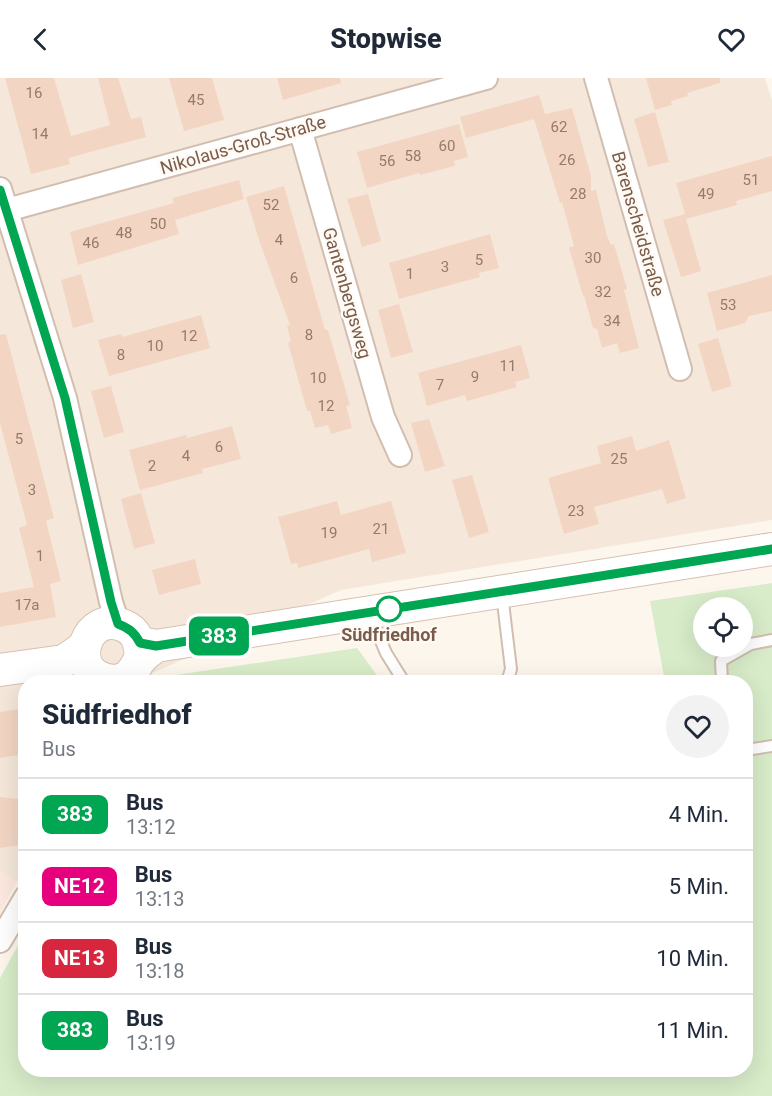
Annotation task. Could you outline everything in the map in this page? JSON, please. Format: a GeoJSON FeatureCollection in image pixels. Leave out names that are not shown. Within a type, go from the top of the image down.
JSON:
{"type":"FeatureCollection","features":[{"type":"Feature","properties":{"kind":"street","name":"Nikolaus-Groß-Straße"},"geometry":{"type":"LineString","coordinates":[[2,204],[300,129],[486,78]]}},
{"type":"Feature","properties":{"kind":"street","name":"Barenscheidstraße"},"geometry":{"type":"LineString","coordinates":[[596,78],[680,369]]}},
{"type":"Feature","properties":{"kind":"street","name":"Gantenbergsweg"},"geometry":{"type":"LineString","coordinates":[[300,129],[383,417],[400,456]]}},
{"type":"Feature","properties":{"kind":"street"},"geometry":{"type":"LineString","coordinates":[[2,204],[65,398],[112,654]]}},
{"type":"Feature","properties":{"kind":"street"},"geometry":{"type":"LineString","coordinates":[[0,670],[772,549]]}},
{"type":"Feature","properties":{"kind":"street"},"geometry":{"type":"LineString","coordinates":[[0,941],[18,911]]}},
{"type":"Feature","properties":{"kind":"lane"},"geometry":{"type":"LineString","coordinates":[[501,591],[511,669],[509,675]]}},
{"type":"Feature","properties":{"kind":"lane"},"geometry":{"type":"LineString","coordinates":[[368,612],[400,675]]}},
{"type":"Feature","properties":{"kind":"lane"},"geometry":{"type":"LineString","coordinates":[[722,675],[722,661],[751,644],[772,640]]}},
{"type":"Feature","properties":{"kind":"lane"},"geometry":{"type":"LineString","coordinates":[[753,749],[772,746]]}},
{"type":"Feature","properties":{"kind":"shaded area"},"geometry":{"type":"Polygon","coordinates":[[[0,78],[765,78],[772,100],[772,520],[341,590],[148,675],[18,675],[18,879],[17,881],[0,872],[0,78]]]}},
{"type":"Feature","properties":{"kind":"shaded area"},"geometry":{"type":"Polygon","coordinates":[[[0,872],[17,881],[0,914],[0,872]]]}},
{"type":"Feature","properties":{"kind":"green space"},"geometry":{"type":"Polygon","coordinates":[[[772,583],[772,1096],[0,1096],[0,978],[18,946],[18,1077],[753,1077],[753,675],[664,675],[650,601],[772,583]]]}},
{"type":"Feature","properties":{"kind":"green space"},"geometry":{"type":"Polygon","coordinates":[[[357,648],[377,675],[176,675],[357,648]]]}},
{"type":"Feature","properties":{"kind":"building"},"geometry":{"type":"Polygon","coordinates":[[[5,78],[54,78],[71,136],[110,125],[98,78],[118,78],[131,119],[141,117],[146,137],[68,158],[70,164],[31,174],[5,78]]]}},
{"type":"Feature","properties":{"kind":"building"},"geometry":{"type":"Polygon","coordinates":[[[169,78],[212,78],[224,120],[184,131],[169,78]]]}},
{"type":"Feature","properties":{"kind":"building"},"geometry":{"type":"Polygon","coordinates":[[[277,78],[340,78],[341,83],[283,100],[277,78]]]}},
{"type":"Feature","properties":{"kind":"building"},"geometry":{"type":"Polygon","coordinates":[[[646,78],[720,78],[720,83],[687,93],[688,96],[671,101],[672,105],[655,110],[646,78]]]}},
{"type":"Feature","properties":{"kind":"building"},"geometry":{"type":"Polygon","coordinates":[[[539,95],[545,114],[572,108],[591,176],[591,191],[596,190],[607,236],[611,245],[614,244],[627,289],[624,290],[639,348],[620,353],[617,343],[602,348],[597,329],[593,328],[583,296],[569,248],[574,246],[562,202],[560,203],[534,119],[466,138],[460,117],[539,95]]]}},
{"type":"Feature","properties":{"kind":"building"},"geometry":{"type":"Polygon","coordinates":[[[655,112],[669,162],[648,167],[634,119],[655,112]]]}},
{"type":"Feature","properties":{"kind":"building"},"geometry":{"type":"Polygon","coordinates":[[[459,124],[468,157],[454,161],[455,166],[420,175],[419,173],[367,188],[357,152],[459,124]]]}},
{"type":"Feature","properties":{"kind":"building"},"geometry":{"type":"Polygon","coordinates":[[[772,156],[772,191],[736,201],[737,205],[686,219],[701,271],[681,277],[663,220],[685,214],[676,183],[772,156]]]}},
{"type":"Feature","properties":{"kind":"building"},"geometry":{"type":"Polygon","coordinates":[[[239,180],[244,199],[175,220],[179,234],[78,265],[70,232],[174,203],[172,198],[239,180]]]}},
{"type":"Feature","properties":{"kind":"building"},"geometry":{"type":"Polygon","coordinates":[[[284,186],[325,330],[328,330],[350,405],[346,406],[352,428],[331,434],[328,425],[315,428],[310,411],[307,411],[288,343],[291,341],[287,326],[290,325],[246,197],[284,186]]]}},
{"type":"Feature","properties":{"kind":"building"},"geometry":{"type":"Polygon","coordinates":[[[368,194],[381,241],[362,247],[347,199],[368,194]]]}},
{"type":"Feature","properties":{"kind":"building"},"geometry":{"type":"Polygon","coordinates":[[[490,234],[499,268],[479,273],[480,277],[399,299],[389,263],[490,234]]]}},
{"type":"Feature","properties":{"kind":"building"},"geometry":{"type":"Polygon","coordinates":[[[81,274],[94,322],[73,328],[61,280],[81,274]]]}},
{"type":"Feature","properties":{"kind":"building"},"geometry":{"type":"Polygon","coordinates":[[[772,275],[772,311],[749,316],[745,323],[717,331],[707,293],[772,275]]]}},
{"type":"Feature","properties":{"kind":"building"},"geometry":{"type":"Polygon","coordinates":[[[399,304],[413,352],[391,358],[378,310],[399,304]]]}},
{"type":"Feature","properties":{"kind":"building"},"geometry":{"type":"Polygon","coordinates":[[[201,315],[210,348],[109,376],[98,340],[121,334],[122,337],[201,315]]]}},
{"type":"Feature","properties":{"kind":"building"},"geometry":{"type":"Polygon","coordinates":[[[6,334],[54,518],[46,521],[61,581],[50,584],[56,617],[0,627],[0,593],[34,587],[19,528],[27,525],[0,423],[0,335],[6,334]]]}},
{"type":"Feature","properties":{"kind":"building"},"geometry":{"type":"Polygon","coordinates":[[[718,338],[732,386],[712,392],[698,344],[718,338]]]}},
{"type":"Feature","properties":{"kind":"building"},"geometry":{"type":"Polygon","coordinates":[[[521,345],[530,378],[515,382],[517,387],[467,401],[465,395],[427,406],[418,373],[521,345]]]}},
{"type":"Feature","properties":{"kind":"building"},"geometry":{"type":"Polygon","coordinates":[[[111,386],[124,432],[104,438],[91,391],[111,386]]]}},
{"type":"Feature","properties":{"kind":"building"},"geometry":{"type":"Polygon","coordinates":[[[429,419],[445,466],[425,472],[411,423],[429,419]]]}},
{"type":"Feature","properties":{"kind":"building"},"geometry":{"type":"Polygon","coordinates":[[[232,426],[241,459],[202,469],[203,473],[140,490],[129,450],[232,426]]]}},
{"type":"Feature","properties":{"kind":"building"},"geometry":{"type":"Polygon","coordinates":[[[632,436],[636,451],[669,440],[686,498],[667,504],[662,489],[594,507],[599,524],[564,534],[548,478],[601,463],[597,446],[632,436]]]}},
{"type":"Feature","properties":{"kind":"building"},"geometry":{"type":"Polygon","coordinates":[[[472,475],[489,532],[469,538],[452,480],[472,475]]]}},
{"type":"Feature","properties":{"kind":"building"},"geometry":{"type":"Polygon","coordinates":[[[141,493],[155,543],[134,549],[121,499],[141,493]]]}},
{"type":"Feature","properties":{"kind":"building"},"geometry":{"type":"Polygon","coordinates":[[[337,501],[341,515],[391,501],[406,553],[372,562],[369,549],[298,568],[297,563],[291,564],[278,517],[337,501]]]}},
{"type":"Feature","properties":{"kind":"building"},"geometry":{"type":"Polygon","coordinates":[[[195,559],[201,584],[159,595],[152,570],[195,559]]]}},
{"type":"Feature","properties":{"kind":"building"},"geometry":{"type":"Polygon","coordinates":[[[18,709],[18,755],[0,758],[0,712],[18,709]]]}},
{"type":"Feature","properties":{"kind":"building"},"geometry":{"type":"Polygon","coordinates":[[[0,797],[18,799],[18,845],[0,848],[0,797]]]}},
{"type":"Feature","properties":{"kind":"bus line","name":"383"},"geometry":{"type":"LineString","coordinates":[[0,190],[65,398],[111,602],[118,624],[128,627],[140,643],[156,646],[772,549]]}},
{"type":"Feature","properties":{"kind":"place","name":"Südfriedhof"},"geometry":{"type":"Point","coordinates":[389,609]}}]}
